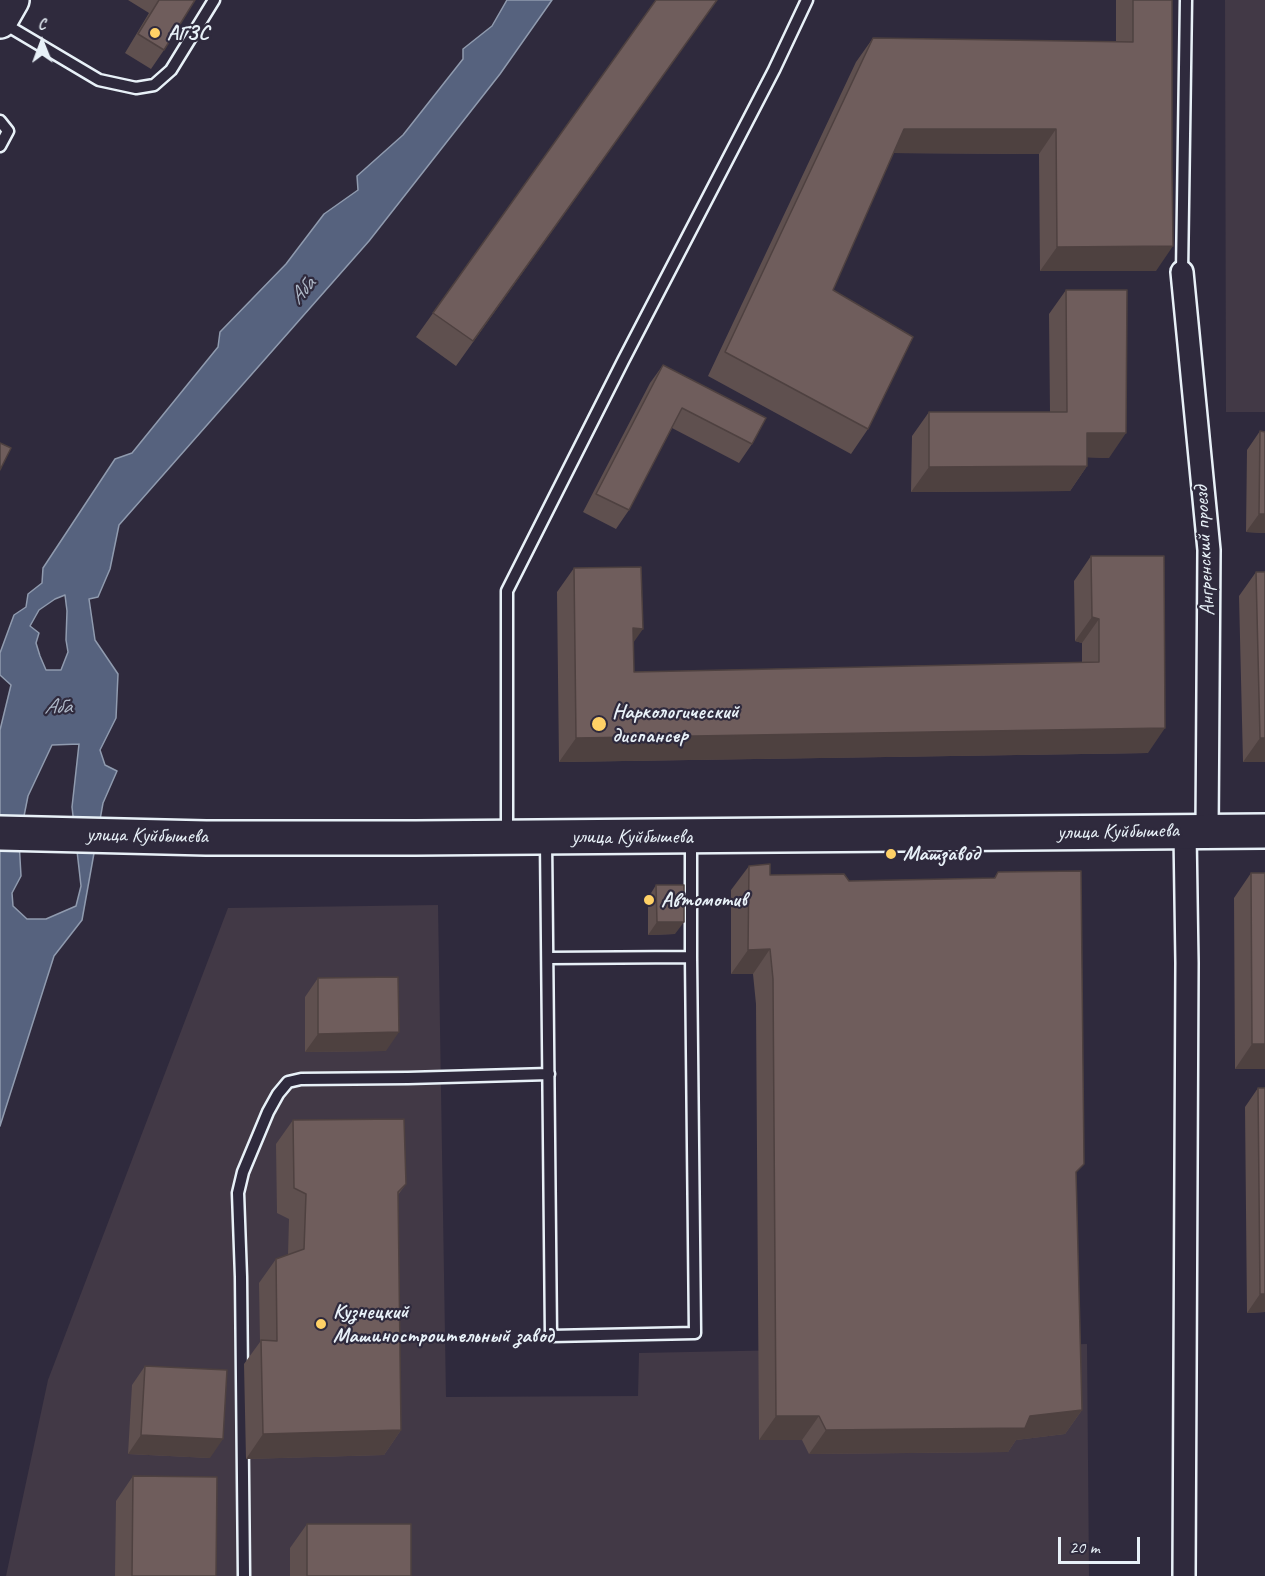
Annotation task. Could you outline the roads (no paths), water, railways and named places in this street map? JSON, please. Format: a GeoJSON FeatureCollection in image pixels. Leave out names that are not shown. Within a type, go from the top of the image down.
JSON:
{"type":"FeatureCollection","features":[{"type":"Feature","properties":{"kind":"main road"},"geometry":{"type":"LineString","coordinates":[[0,21],[12,0]]}},
{"type":"Feature","properties":{"kind":"main road","name":"улица Куйбышева"},"geometry":{"type":"LineString","coordinates":[[0,833],[206,838],[507,838],[1265,831]]}},
{"type":"Feature","properties":{"kind":"street","name":"Ангренский проезд"},"geometry":{"type":"LineString","coordinates":[[1182,272],[1209,550],[1187,974],[1184,1576]]}},
{"type":"Feature","properties":{"kind":"lane"},"geometry":{"type":"LineString","coordinates":[[0,21],[99,80],[136,88],[154,85],[171,70],[214,0]]}},
{"type":"Feature","properties":{"kind":"lane"},"geometry":{"type":"LineString","coordinates":[[507,838],[507,591],[774,70],[807,0]]}},
{"type":"Feature","properties":{"kind":"lane"},"geometry":{"type":"LineString","coordinates":[[1182,272],[1186,0]]}},
{"type":"Feature","properties":{"kind":"lane"},"geometry":{"type":"LineString","coordinates":[[0,121],[8,131],[0,146]]}},
{"type":"Feature","properties":{"kind":"lane"},"geometry":{"type":"LineString","coordinates":[[546,837],[551,1336],[695,1334],[691,837]]}},
{"type":"Feature","properties":{"kind":"lane"},"geometry":{"type":"LineString","coordinates":[[548,958],[691,957]]}},
{"type":"Feature","properties":{"kind":"lane"},"geometry":{"type":"LineString","coordinates":[[244,1576],[238,1193],[243,1172],[278,1094],[288,1082],[301,1079],[549,1074]]}},
{"type":"Feature","properties":{"kind":"water","name":"Аба"},"geometry":{"type":"Polygon","coordinates":[[[507,0],[552,0],[500,74],[369,241],[119,525],[110,569],[98,597],[89,599],[95,640],[118,674],[116,718],[100,750],[105,765],[117,771],[103,803],[82,920],[54,956],[0,1126],[0,730],[11,685],[0,675],[0,653],[14,615],[26,607],[28,594],[42,583],[43,568],[115,459],[132,453],[218,347],[220,332],[286,264],[324,214],[358,190],[357,176],[403,135],[463,59],[463,49],[492,26],[507,0]],[[65,595],[39,610],[30,626],[39,633],[36,643],[46,670],[61,670],[68,652],[65,595]],[[79,744],[52,745],[28,796],[19,841],[21,876],[12,893],[13,906],[27,919],[46,919],[76,906],[81,886],[72,807],[79,744]]]}},
{"type":"Feature","properties":{"kind":"place","name":"АГЗС"},"geometry":{"type":"Point","coordinates":[155,33]}},
{"type":"Feature","properties":{"kind":"place","name":"Наркологический диспансер"},"geometry":{"type":"Point","coordinates":[599,724]}},
{"type":"Feature","properties":{"kind":"place","name":"Машзавод"},"geometry":{"type":"Point","coordinates":[891,854]}},
{"type":"Feature","properties":{"kind":"place","name":"Автомотив"},"geometry":{"type":"Point","coordinates":[649,900]}},
{"type":"Feature","properties":{"kind":"place","name":"Кузнецкий Машиностроительный завод"},"geometry":{"type":"Point","coordinates":[321,1324]}}]}
